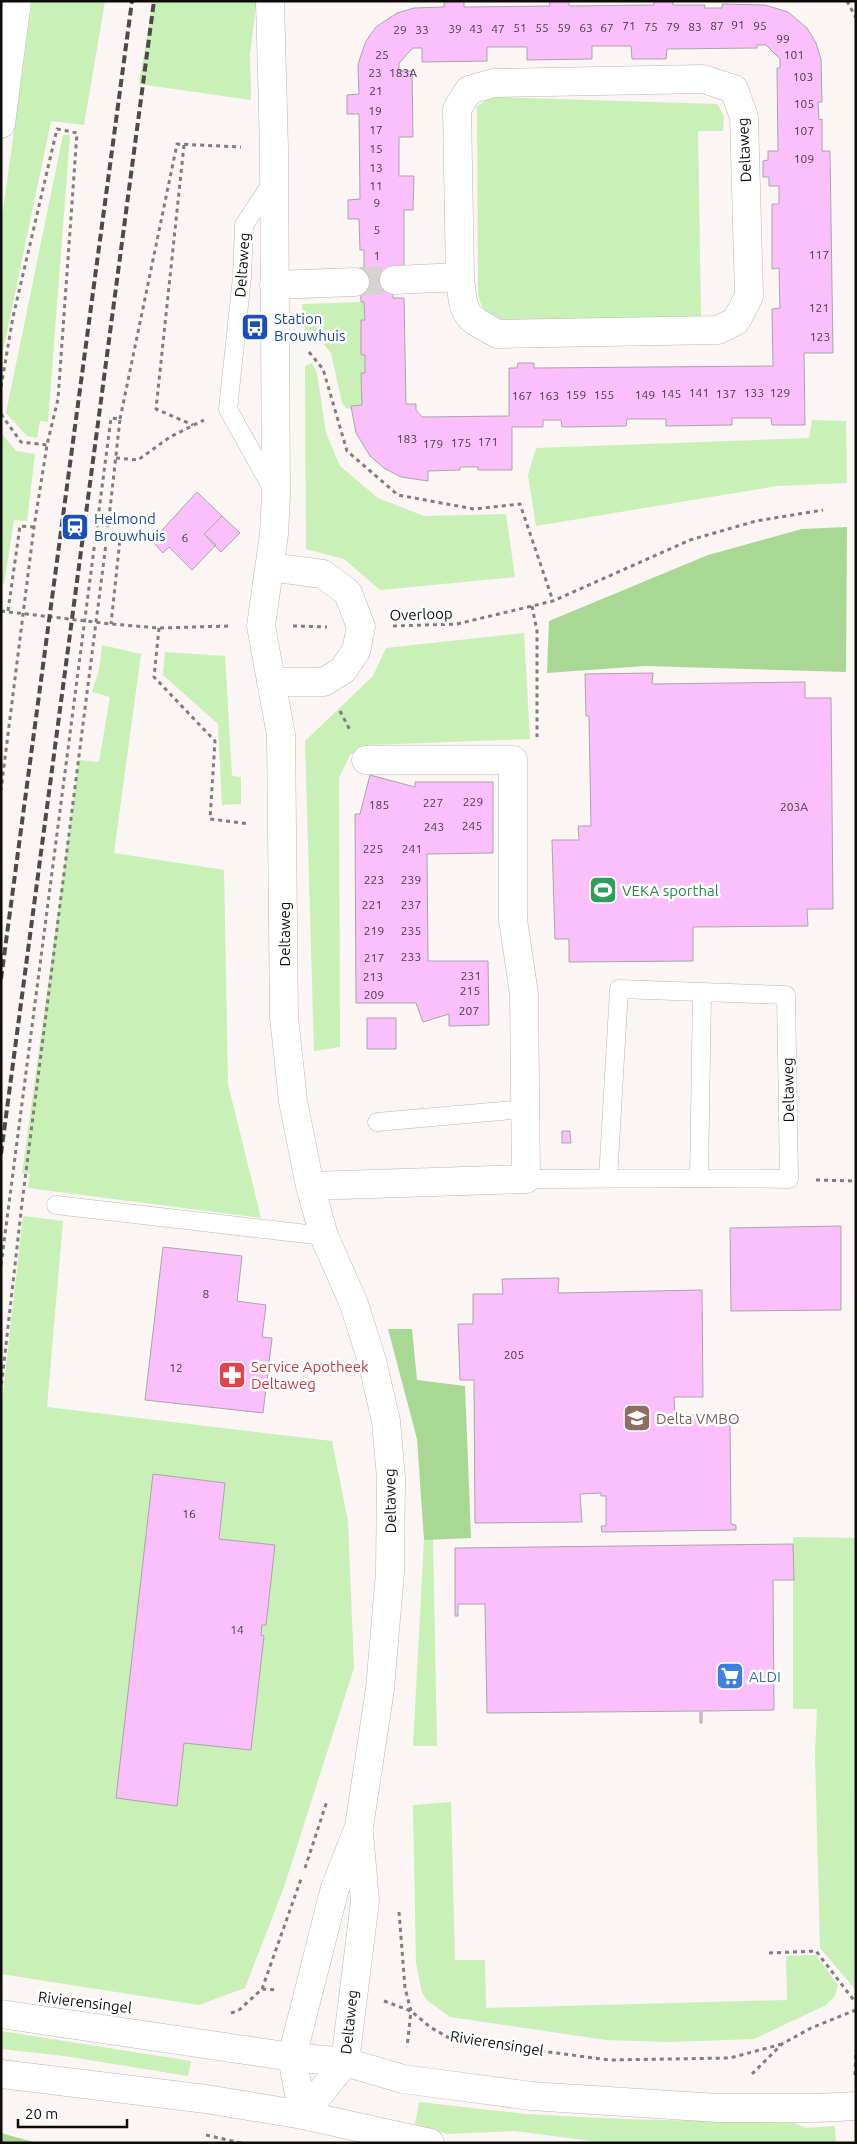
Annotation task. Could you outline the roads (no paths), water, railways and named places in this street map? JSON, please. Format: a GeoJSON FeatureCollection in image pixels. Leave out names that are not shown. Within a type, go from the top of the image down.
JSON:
{"type":"FeatureCollection","features":[{"type":"Feature","properties":{"kind":"street"},"geometry":{"type":"LineString","coordinates":[[1,124],[16,1]]}},
{"type":"Feature","properties":{"kind":"street","name":"Deltaweg"},"geometry":{"type":"LineString","coordinates":[[270,1],[276,495],[274,534],[261,626],[281,735],[284,1017],[294,1101],[310,1186],[324,1236],[354,1304],[372,1361],[386,1421],[391,1478],[390,1572],[380,1690],[359,1827],[335,1888],[292,2057],[303,2115]]}},
{"type":"Feature","properties":{"kind":"street","name":"Deltaweg"},"geometry":{"type":"LineString","coordinates":[[703,79],[734,89],[744,117],[748,296],[736,321],[718,330],[498,334],[471,320],[463,305],[460,277],[457,110],[469,90],[494,83],[703,79]]}},
{"type":"Feature","properties":{"kind":"street"},"geometry":{"type":"LineString","coordinates":[[394,280],[460,277]]}},
{"type":"Feature","properties":{"kind":"street"},"geometry":{"type":"LineString","coordinates":[[274,285],[355,282]]}},
{"type":"Feature","properties":{"kind":"street"},"geometry":{"type":"LineString","coordinates":[[270,567],[323,574],[348,592],[361,627],[356,651],[343,670],[324,682],[271,682]]}},
{"type":"Feature","properties":{"kind":"street"},"geometry":{"type":"LineString","coordinates":[[310,1186],[526,1179],[524,994],[513,920],[513,760],[366,760]]}},
{"type":"Feature","properties":{"kind":"street","name":"Deltaweg"},"geometry":{"type":"LineString","coordinates":[[303,2115],[345,2062],[365,1900],[359,1827]]}},
{"type":"Feature","properties":{"kind":"street","name":"Rivierensingel"},"geometry":{"type":"LineString","coordinates":[[1,2014],[292,2057],[345,2062],[403,2079],[531,2096],[718,2108],[856,2106]]}},
{"type":"Feature","properties":{"kind":"street"},"geometry":{"type":"LineString","coordinates":[[1,2074],[206,2099],[303,2115],[430,2143]]}},
{"type":"Feature","properties":{"kind":"lane","name":"Deltaweg"},"geometry":{"type":"LineString","coordinates":[[273,181],[244,225],[242,278],[228,409],[276,495]]}},
{"type":"Feature","properties":{"kind":"lane","name":"Deltaweg"},"geometry":{"type":"LineString","coordinates":[[608,1179],[619,989],[786,995],[789,1179],[699,1177]]}},
{"type":"Feature","properties":{"kind":"lane"},"geometry":{"type":"LineString","coordinates":[[526,1179],[699,1177],[702,993]]}},
{"type":"Feature","properties":{"kind":"lane"},"geometry":{"type":"LineString","coordinates":[[377,1122],[525,1109]]}},
{"type":"Feature","properties":{"kind":"lane"},"geometry":{"type":"LineString","coordinates":[[56,1205],[324,1236]]}},
{"type":"Feature","properties":{"kind":"tunnel"},"geometry":{"type":"LineString","coordinates":[[355,282],[394,280]]}},
{"type":"Feature","properties":{"kind":"railway"},"geometry":{"type":"LineString","coordinates":[[1,979],[132,1]]}},
{"type":"Feature","properties":{"kind":"railway"},"geometry":{"type":"LineString","coordinates":[[1,1154],[154,1]]}},
{"type":"Feature","properties":{"kind":"place","name":"Station Brouwhuis"},"geometry":{"type":"Point","coordinates":[255,327]}},
{"type":"Feature","properties":{"kind":"place","name":"Helmond Brouwhuis"},"geometry":{"type":"Point","coordinates":[75,527]}},
{"type":"Feature","properties":{"kind":"place","name":"VEKA sporthal"},"geometry":{"type":"Point","coordinates":[603,890]}},
{"type":"Feature","properties":{"kind":"place","name":"Service Apotheek Deltaweg"},"geometry":{"type":"Point","coordinates":[232,1375]}},
{"type":"Feature","properties":{"kind":"place","name":"Delta VMBO"},"geometry":{"type":"Point","coordinates":[637,1418]}},
{"type":"Feature","properties":{"kind":"place","name":"ALDI"},"geometry":{"type":"Point","coordinates":[730,1676]}}]}
